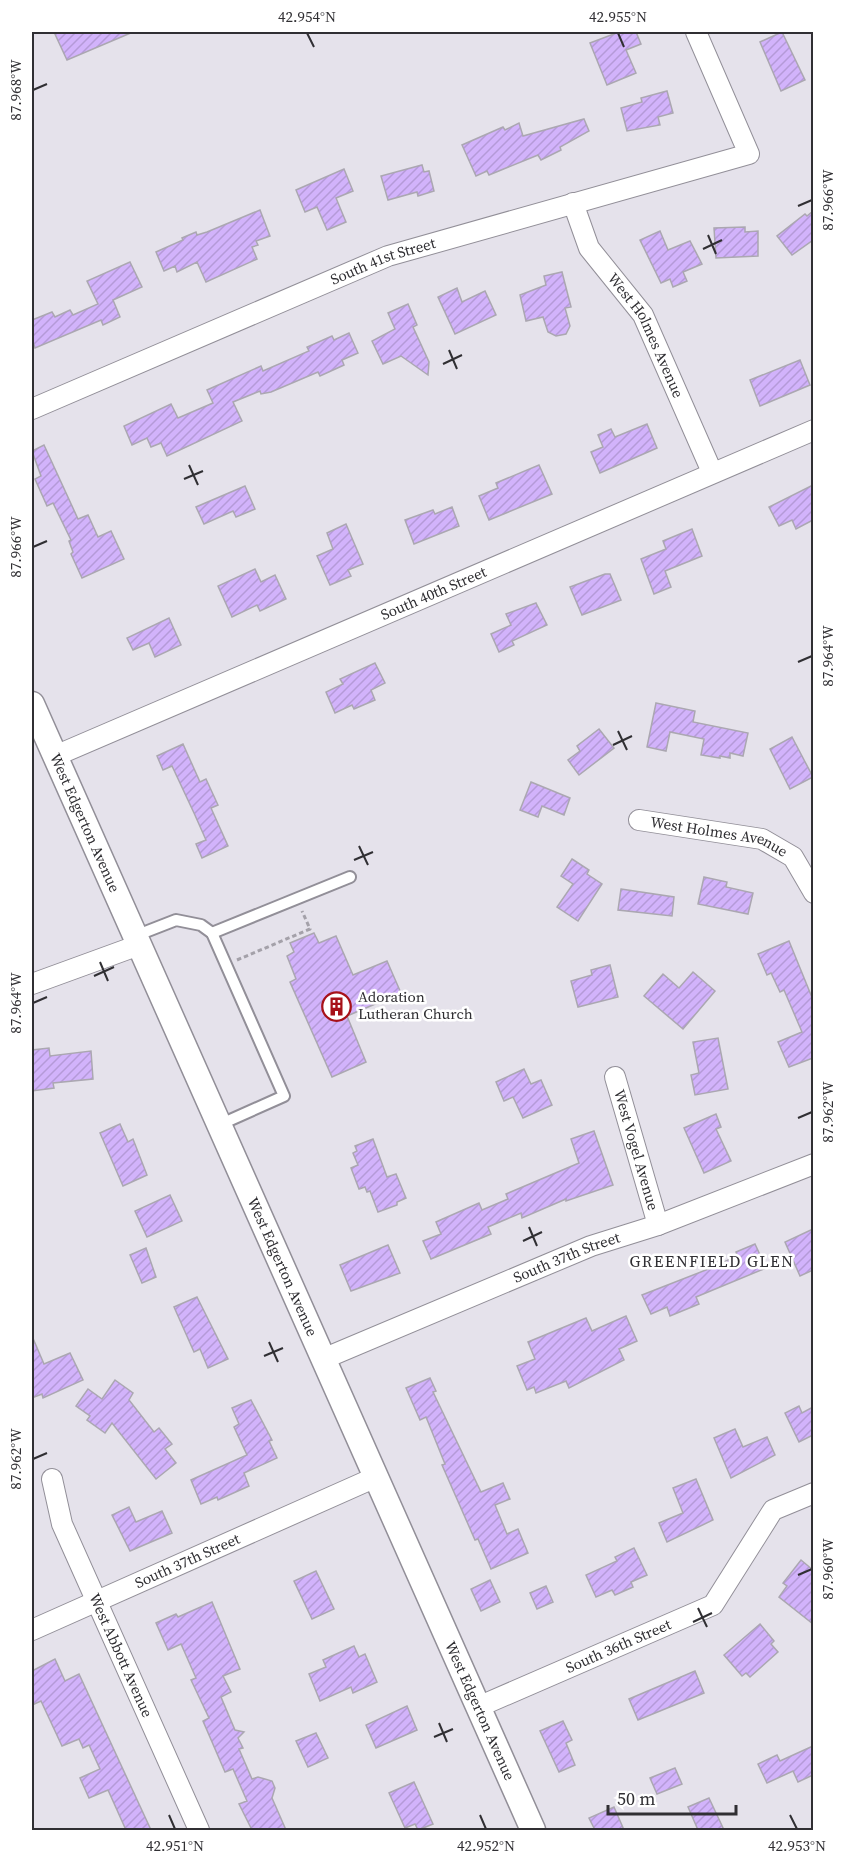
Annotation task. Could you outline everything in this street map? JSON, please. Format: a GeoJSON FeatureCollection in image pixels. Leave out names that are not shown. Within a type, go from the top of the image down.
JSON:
{"type":"FeatureCollection","features":[{"type":"Feature","properties":{"kind":"street","name":"South 41st Street"},"geometry":{"type":"LineString","coordinates":[[32,409],[388,256],[749,154],[696,32]]}},
{"type":"Feature","properties":{"kind":"street","name":"West Holmes Avenue"},"geometry":{"type":"LineString","coordinates":[[573,204],[589,248],[602,267],[643,315],[712,472]]}},
{"type":"Feature","properties":{"kind":"street","name":"South 40th Street"},"geometry":{"type":"LineString","coordinates":[[55,756],[813,430]]}},
{"type":"Feature","properties":{"kind":"street","name":"West Edgerton Avenue"},"geometry":{"type":"LineString","coordinates":[[32,704],[533,1830]]}},
{"type":"Feature","properties":{"kind":"street","name":"West Holmes Avenue"},"geometry":{"type":"LineString","coordinates":[[639,820],[762,839],[793,857],[813,893]]}},
{"type":"Feature","properties":{"kind":"street"},"geometry":{"type":"LineString","coordinates":[[32,984],[137,941]]}},
{"type":"Feature","properties":{"kind":"street","name":"West Vogel Avenue"},"geometry":{"type":"LineString","coordinates":[[615,1077],[658,1226]]}},
{"type":"Feature","properties":{"kind":"street","name":"South 37th Street"},"geometry":{"type":"LineString","coordinates":[[323,1359],[591,1246],[658,1226],[813,1164]]}},
{"type":"Feature","properties":{"kind":"street","name":"South 37th Street"},"geometry":{"type":"LineString","coordinates":[[32,1630],[376,1477]]}},
{"type":"Feature","properties":{"kind":"street","name":"West Abbott Avenue"},"geometry":{"type":"LineString","coordinates":[[52,1479],[63,1524],[199,1830]]}},
{"type":"Feature","properties":{"kind":"street","name":"South 36th Street"},"geometry":{"type":"LineString","coordinates":[[478,1707],[713,1605],[773,1510],[813,1493]]}},
{"type":"Feature","properties":{"kind":"lane"},"geometry":{"type":"LineString","coordinates":[[212,933],[350,877]]}},
{"type":"Feature","properties":{"kind":"lane"},"geometry":{"type":"LineString","coordinates":[[137,941],[176,920],[201,925],[212,933],[284,1096],[219,1125]]}},
{"type":"Feature","properties":{"kind":"path"},"geometry":{"type":"LineString","coordinates":[[226,965],[310,929],[297,899]]}},
{"type":"Feature","properties":{"kind":"building"},"geometry":{"type":"Polygon","coordinates":[[[54,32],[133,32],[67,60],[54,32]]]}},
{"type":"Feature","properties":{"kind":"building"},"geometry":{"type":"Polygon","coordinates":[[[619,32],[636,32],[641,44],[626,50],[636,73],[607,85],[590,43],[619,32]]]}},
{"type":"Feature","properties":{"kind":"building"},"geometry":{"type":"Polygon","coordinates":[[[782,32],[805,80],[781,91],[760,42],[782,32]]]}},
{"type":"Feature","properties":{"kind":"building"},"geometry":{"type":"Polygon","coordinates":[[[667,91],[673,113],[658,117],[660,125],[627,131],[621,108],[642,102],[641,98],[667,91]]]}},
{"type":"Feature","properties":{"kind":"building"},"geometry":{"type":"Polygon","coordinates":[[[584,119],[589,131],[560,147],[561,150],[541,160],[538,155],[489,175],[487,171],[476,176],[462,145],[503,127],[505,130],[519,123],[523,136],[584,119]]]}},
{"type":"Feature","properties":{"kind":"building"},"geometry":{"type":"Polygon","coordinates":[[[422,165],[424,172],[429,171],[434,191],[418,196],[417,192],[388,200],[381,176],[422,165]]]}},
{"type":"Feature","properties":{"kind":"building"},"geometry":{"type":"Polygon","coordinates":[[[344,169],[353,191],[336,198],[346,222],[327,230],[317,207],[305,212],[296,190],[344,169]]]}},
{"type":"Feature","properties":{"kind":"building"},"geometry":{"type":"Polygon","coordinates":[[[260,210],[270,236],[256,241],[258,245],[252,247],[257,259],[206,282],[197,262],[177,272],[175,266],[164,271],[156,252],[196,232],[197,235],[207,232],[260,210]]]}},
{"type":"Feature","properties":{"kind":"building"},"geometry":{"type":"Polygon","coordinates":[[[813,211],[813,240],[792,255],[777,236],[805,214],[807,216],[813,211]]]}},
{"type":"Feature","properties":{"kind":"building"},"geometry":{"type":"Polygon","coordinates":[[[745,227],[745,232],[758,231],[758,256],[716,258],[714,228],[745,227]]]}},
{"type":"Feature","properties":{"kind":"building"},"geometry":{"type":"Polygon","coordinates":[[[660,231],[668,250],[690,241],[702,264],[683,272],[687,281],[673,287],[670,279],[661,283],[640,240],[660,231]]]}},
{"type":"Feature","properties":{"kind":"building"},"geometry":{"type":"Polygon","coordinates":[[[130,262],[142,287],[113,300],[120,317],[103,325],[101,320],[35,348],[32,339],[32,320],[52,312],[55,317],[70,310],[73,315],[98,304],[87,281],[130,262]]]}},
{"type":"Feature","properties":{"kind":"building"},"geometry":{"type":"Polygon","coordinates":[[[562,272],[571,307],[565,308],[570,326],[566,334],[556,336],[548,332],[543,317],[526,321],[520,295],[546,285],[544,276],[562,272]]]}},
{"type":"Feature","properties":{"kind":"building"},"geometry":{"type":"Polygon","coordinates":[[[457,288],[462,302],[485,291],[496,315],[455,334],[438,297],[457,288]]]}},
{"type":"Feature","properties":{"kind":"building"},"geometry":{"type":"Polygon","coordinates":[[[408,304],[417,325],[413,327],[429,362],[428,375],[401,356],[383,364],[372,341],[395,329],[388,313],[408,304]]]}},
{"type":"Feature","properties":{"kind":"building"},"geometry":{"type":"Polygon","coordinates":[[[349,333],[358,353],[342,360],[344,365],[320,376],[318,372],[271,392],[261,394],[260,391],[233,402],[242,421],[167,456],[161,443],[151,447],[147,438],[132,445],[124,426],[171,404],[178,418],[213,403],[207,390],[261,366],[263,371],[309,351],[307,347],[332,336],[334,340],[349,333]]]}},
{"type":"Feature","properties":{"kind":"building"},"geometry":{"type":"Polygon","coordinates":[[[800,360],[810,385],[760,406],[750,380],[800,360]]]}},
{"type":"Feature","properties":{"kind":"building"},"geometry":{"type":"Polygon","coordinates":[[[647,424],[657,448],[600,473],[591,452],[603,447],[598,435],[611,429],[615,437],[647,424]]]}},
{"type":"Feature","properties":{"kind":"building"},"geometry":{"type":"Polygon","coordinates":[[[44,445],[78,519],[88,515],[98,537],[111,531],[124,559],[82,578],[71,554],[73,552],[69,541],[71,540],[53,503],[47,506],[35,479],[41,476],[32,451],[44,445]]]}},
{"type":"Feature","properties":{"kind":"building"},"geometry":{"type":"Polygon","coordinates":[[[539,465],[552,494],[489,520],[479,496],[498,488],[496,483],[539,465]]]}},
{"type":"Feature","properties":{"kind":"building"},"geometry":{"type":"Polygon","coordinates":[[[813,485],[813,520],[796,529],[792,520],[779,526],[769,507],[813,485]]]}},
{"type":"Feature","properties":{"kind":"building"},"geometry":{"type":"Polygon","coordinates":[[[245,486],[255,509],[236,517],[233,511],[204,524],[196,507],[245,486]]]}},
{"type":"Feature","properties":{"kind":"building"},"geometry":{"type":"Polygon","coordinates":[[[452,507],[459,526],[414,544],[405,520],[433,510],[435,514],[452,507]]]}},
{"type":"Feature","properties":{"kind":"building"},"geometry":{"type":"Polygon","coordinates":[[[346,524],[363,564],[348,570],[351,576],[330,585],[317,556],[333,549],[327,533],[346,524]]]}},
{"type":"Feature","properties":{"kind":"building"},"geometry":{"type":"Polygon","coordinates":[[[692,529],[702,556],[665,571],[671,587],[654,594],[641,559],[666,549],[663,541],[692,529]]]}},
{"type":"Feature","properties":{"kind":"building"},"geometry":{"type":"Polygon","coordinates":[[[255,569],[261,582],[275,575],[286,599],[260,611],[257,605],[232,617],[218,586],[255,569]]]}},
{"type":"Feature","properties":{"kind":"building"},"geometry":{"type":"Polygon","coordinates":[[[610,574],[621,600],[582,615],[570,587],[610,574]]]}},
{"type":"Feature","properties":{"kind":"building"},"geometry":{"type":"Polygon","coordinates":[[[536,603],[547,625],[512,641],[514,645],[499,652],[491,634],[511,625],[506,614],[536,603]]]}},
{"type":"Feature","properties":{"kind":"building"},"geometry":{"type":"Polygon","coordinates":[[[169,618],[181,645],[155,657],[149,643],[133,650],[127,638],[169,618]]]}},
{"type":"Feature","properties":{"kind":"building"},"geometry":{"type":"Polygon","coordinates":[[[375,663],[385,683],[371,690],[375,700],[354,709],[352,705],[335,713],[326,692],[343,684],[340,679],[375,663]]]}},
{"type":"Feature","properties":{"kind":"building"},"geometry":{"type":"Polygon","coordinates":[[[656,703],[695,711],[693,722],[748,733],[743,756],[730,753],[730,758],[701,755],[704,739],[670,732],[666,751],[647,747],[656,703]]]}},
{"type":"Feature","properties":{"kind":"building"},"geometry":{"type":"Polygon","coordinates":[[[599,729],[614,748],[579,775],[568,760],[580,751],[577,746],[599,729]]]}},
{"type":"Feature","properties":{"kind":"building"},"geometry":{"type":"Polygon","coordinates":[[[792,737],[813,777],[790,789],[770,749],[792,737]]]}},
{"type":"Feature","properties":{"kind":"building"},"geometry":{"type":"Polygon","coordinates":[[[183,744],[200,782],[206,779],[218,805],[211,808],[228,846],[202,858],[196,844],[206,840],[172,766],[163,770],[157,756],[183,744]]]}},
{"type":"Feature","properties":{"kind":"building"},"geometry":{"type":"Polygon","coordinates":[[[531,782],[570,798],[564,815],[542,806],[538,817],[520,810],[531,782]]]}},
{"type":"Feature","properties":{"kind":"building"},"geometry":{"type":"Polygon","coordinates":[[[572,859],[589,870],[587,874],[602,884],[578,921],[557,907],[573,884],[561,876],[572,859]]]}},
{"type":"Feature","properties":{"kind":"building"},"geometry":{"type":"Polygon","coordinates":[[[704,877],[727,882],[726,887],[753,893],[748,914],[698,904],[704,877]]]}},
{"type":"Feature","properties":{"kind":"building"},"geometry":{"type":"Polygon","coordinates":[[[621,889],[674,897],[672,916],[618,910],[621,889]]]}},
{"type":"Feature","properties":{"kind":"building","name":"Adoration Lutheran Church"},"geometry":{"type":"Polygon","coordinates":[[[314,933],[319,943],[336,936],[353,975],[387,961],[401,993],[347,1016],[366,1062],[332,1077],[290,982],[296,979],[287,956],[294,952],[290,943],[314,933]]]}},
{"type":"Feature","properties":{"kind":"building"},"geometry":{"type":"Polygon","coordinates":[[[789,941],[813,1000],[813,1058],[789,1067],[778,1042],[802,1032],[784,990],[780,992],[771,973],[767,975],[758,954],[789,941]]]}},
{"type":"Feature","properties":{"kind":"building"},"geometry":{"type":"Polygon","coordinates":[[[610,965],[618,997],[578,1007],[571,981],[592,975],[591,970],[610,965]]]}},
{"type":"Feature","properties":{"kind":"building"},"geometry":{"type":"Polygon","coordinates":[[[693,972],[715,991],[683,1029],[644,996],[663,974],[679,988],[693,972]]]}},
{"type":"Feature","properties":{"kind":"building"},"geometry":{"type":"Polygon","coordinates":[[[718,1038],[728,1089],[695,1095],[691,1075],[699,1073],[693,1042],[718,1038]]]}},
{"type":"Feature","properties":{"kind":"building"},"geometry":{"type":"Polygon","coordinates":[[[49,1048],[50,1056],[91,1051],[93,1079],[53,1083],[54,1088],[32,1091],[32,1050],[49,1048]]]}},
{"type":"Feature","properties":{"kind":"building"},"geometry":{"type":"Polygon","coordinates":[[[524,1069],[531,1084],[541,1080],[552,1105],[523,1118],[513,1097],[504,1101],[496,1082],[524,1069]]]}},
{"type":"Feature","properties":{"kind":"building"},"geometry":{"type":"Polygon","coordinates":[[[716,1114],[721,1127],[716,1129],[731,1161],[704,1173],[684,1128],[716,1114]]]}},
{"type":"Feature","properties":{"kind":"building"},"geometry":{"type":"Polygon","coordinates":[[[120,1124],[128,1142],[133,1139],[147,1175],[123,1186],[100,1133],[120,1124]]]}},
{"type":"Feature","properties":{"kind":"building"},"geometry":{"type":"Polygon","coordinates":[[[594,1131],[613,1185],[566,1201],[566,1199],[522,1218],[521,1213],[488,1227],[491,1234],[431,1259],[423,1241],[441,1234],[436,1222],[479,1203],[482,1210],[508,1199],[506,1194],[579,1163],[571,1139],[594,1131]]]}},
{"type":"Feature","properties":{"kind":"building"},"geometry":{"type":"Polygon","coordinates":[[[373,1139],[387,1177],[396,1174],[406,1198],[397,1202],[397,1205],[378,1212],[370,1191],[367,1192],[365,1187],[359,1189],[351,1168],[358,1165],[353,1153],[357,1151],[355,1146],[373,1139]]]}},
{"type":"Feature","properties":{"kind":"building"},"geometry":{"type":"Polygon","coordinates":[[[170,1195],[182,1221],[147,1237],[135,1211],[170,1195]]]}},
{"type":"Feature","properties":{"kind":"building"},"geometry":{"type":"Polygon","coordinates":[[[813,1229],[813,1270],[800,1276],[785,1242],[813,1229]]]}},
{"type":"Feature","properties":{"kind":"building"},"geometry":{"type":"Polygon","coordinates":[[[755,1244],[766,1268],[696,1297],[699,1304],[670,1316],[667,1307],[651,1314],[642,1295],[711,1268],[737,1256],[736,1252],[755,1244]]]}},
{"type":"Feature","properties":{"kind":"building"},"geometry":{"type":"Polygon","coordinates":[[[388,1245],[400,1273],[351,1291],[340,1265],[388,1245]]]}},
{"type":"Feature","properties":{"kind":"building"},"geometry":{"type":"Polygon","coordinates":[[[146,1248],[156,1277],[142,1283],[130,1255],[146,1248]]]}},
{"type":"Feature","properties":{"kind":"building"},"geometry":{"type":"Polygon","coordinates":[[[197,1297],[228,1359],[208,1368],[200,1349],[194,1352],[174,1307],[197,1297]]]}},
{"type":"Feature","properties":{"kind":"building"},"geometry":{"type":"Polygon","coordinates":[[[626,1316],[637,1341],[619,1349],[624,1360],[569,1388],[566,1381],[536,1393],[534,1387],[527,1390],[517,1366],[535,1359],[528,1342],[586,1318],[592,1331],[626,1316]]]}},
{"type":"Feature","properties":{"kind":"building"},"geometry":{"type":"Polygon","coordinates":[[[32,1336],[44,1364],[70,1353],[83,1380],[43,1398],[42,1394],[32,1398],[32,1336]]]}},
{"type":"Feature","properties":{"kind":"building"},"geometry":{"type":"Polygon","coordinates":[[[430,1378],[436,1391],[433,1392],[481,1492],[503,1483],[510,1499],[495,1505],[507,1534],[518,1529],[528,1553],[491,1569],[478,1539],[475,1540],[442,1465],[445,1464],[426,1417],[420,1420],[406,1388],[430,1378]]]}},
{"type":"Feature","properties":{"kind":"building"},"geometry":{"type":"Polygon","coordinates":[[[115,1380],[133,1393],[129,1400],[154,1432],[159,1428],[172,1444],[165,1449],[176,1463],[156,1479],[112,1423],[105,1433],[87,1420],[90,1416],[76,1406],[88,1389],[102,1399],[115,1380]]]}},
{"type":"Feature","properties":{"kind":"building"},"geometry":{"type":"Polygon","coordinates":[[[251,1400],[272,1440],[269,1441],[277,1458],[244,1473],[249,1486],[218,1500],[217,1497],[201,1504],[191,1480],[247,1455],[234,1427],[239,1424],[232,1408],[251,1400]]]}},
{"type":"Feature","properties":{"kind":"building"},"geometry":{"type":"Polygon","coordinates":[[[799,1406],[802,1413],[813,1407],[813,1435],[799,1442],[785,1413],[799,1406]]]}},
{"type":"Feature","properties":{"kind":"building"},"geometry":{"type":"Polygon","coordinates":[[[735,1429],[743,1447],[767,1437],[775,1455],[731,1478],[714,1438],[735,1429]]]}},
{"type":"Feature","properties":{"kind":"building"},"geometry":{"type":"Polygon","coordinates":[[[696,1479],[713,1520],[667,1542],[659,1523],[683,1513],[673,1488],[696,1479]]]}},
{"type":"Feature","properties":{"kind":"building"},"geometry":{"type":"Polygon","coordinates":[[[129,1507],[136,1522],[162,1511],[172,1533],[130,1551],[112,1515],[129,1507]]]}},
{"type":"Feature","properties":{"kind":"building"},"geometry":{"type":"Polygon","coordinates":[[[634,1548],[647,1575],[631,1582],[633,1587],[615,1595],[612,1590],[596,1597],[586,1575],[617,1561],[615,1557],[634,1548]]]}},
{"type":"Feature","properties":{"kind":"building"},"geometry":{"type":"Polygon","coordinates":[[[801,1560],[813,1570],[813,1624],[779,1597],[787,1586],[783,1583],[801,1560]]]}},
{"type":"Feature","properties":{"kind":"building"},"geometry":{"type":"Polygon","coordinates":[[[316,1571],[334,1609],[312,1619],[294,1581],[316,1571]]]}},
{"type":"Feature","properties":{"kind":"building"},"geometry":{"type":"Polygon","coordinates":[[[490,1580],[500,1602],[481,1611],[471,1589],[490,1580]]]}},
{"type":"Feature","properties":{"kind":"building"},"geometry":{"type":"Polygon","coordinates":[[[546,1586],[553,1602],[537,1609],[530,1593],[546,1586]]]}},
{"type":"Feature","properties":{"kind":"building"},"geometry":{"type":"Polygon","coordinates":[[[212,1602],[240,1669],[223,1676],[231,1692],[221,1697],[235,1730],[244,1732],[238,1738],[243,1748],[239,1749],[252,1779],[258,1777],[272,1781],[275,1788],[272,1798],[286,1830],[252,1830],[239,1804],[247,1801],[233,1769],[225,1772],[203,1721],[209,1718],[191,1680],[196,1678],[181,1644],[168,1650],[156,1623],[176,1614],[178,1617],[212,1602]]]}},
{"type":"Feature","properties":{"kind":"building"},"geometry":{"type":"Polygon","coordinates":[[[760,1624],[774,1641],[771,1644],[778,1652],[750,1677],[746,1673],[742,1676],[724,1655],[760,1624]]]}},
{"type":"Feature","properties":{"kind":"building"},"geometry":{"type":"Polygon","coordinates":[[[354,1646],[359,1657],[365,1654],[377,1682],[353,1693],[351,1687],[320,1701],[309,1674],[326,1667],[323,1660],[354,1646]]]}},
{"type":"Feature","properties":{"kind":"building"},"geometry":{"type":"Polygon","coordinates":[[[55,1659],[65,1681],[79,1674],[151,1830],[126,1830],[108,1790],[89,1798],[80,1778],[100,1769],[89,1745],[83,1748],[79,1739],[62,1746],[41,1701],[32,1705],[32,1671],[55,1659]]]}},
{"type":"Feature","properties":{"kind":"building"},"geometry":{"type":"Polygon","coordinates":[[[695,1671],[704,1693],[638,1720],[629,1699],[695,1671]]]}},
{"type":"Feature","properties":{"kind":"building"},"geometry":{"type":"Polygon","coordinates":[[[407,1706],[417,1730],[376,1748],[366,1725],[407,1706]]]}},
{"type":"Feature","properties":{"kind":"building"},"geometry":{"type":"Polygon","coordinates":[[[563,1721],[572,1740],[566,1743],[575,1765],[559,1772],[540,1731],[563,1721]]]}},
{"type":"Feature","properties":{"kind":"building"},"geometry":{"type":"Polygon","coordinates":[[[316,1733],[328,1758],[308,1767],[296,1741],[316,1733]]]}},
{"type":"Feature","properties":{"kind":"building"},"geometry":{"type":"Polygon","coordinates":[[[813,1746],[813,1775],[798,1782],[793,1771],[767,1783],[758,1764],[777,1755],[780,1761],[813,1746]]]}},
{"type":"Feature","properties":{"kind":"building"},"geometry":{"type":"Polygon","coordinates":[[[675,1768],[682,1784],[657,1794],[650,1778],[675,1768]]]}},
{"type":"Feature","properties":{"kind":"building"},"geometry":{"type":"Polygon","coordinates":[[[414,1782],[433,1824],[418,1830],[415,1824],[405,1828],[389,1793],[414,1782]]]}},
{"type":"Feature","properties":{"kind":"building"},"geometry":{"type":"Polygon","coordinates":[[[709,1798],[724,1830],[698,1830],[688,1807],[709,1798]]]}},
{"type":"Feature","properties":{"kind":"building"},"geometry":{"type":"Polygon","coordinates":[[[614,1807],[624,1830],[595,1830],[589,1818],[614,1807]]]}},
{"type":"Feature","properties":{"kind":"place","name":"Adoration Lutheran Church"},"geometry":{"type":"Point","coordinates":[337,1006]}},
{"type":"Feature","properties":{"kind":"district","name":"GREENFIELD GLEN"},"geometry":{"type":"Point","coordinates":[712,1261]}}]}
